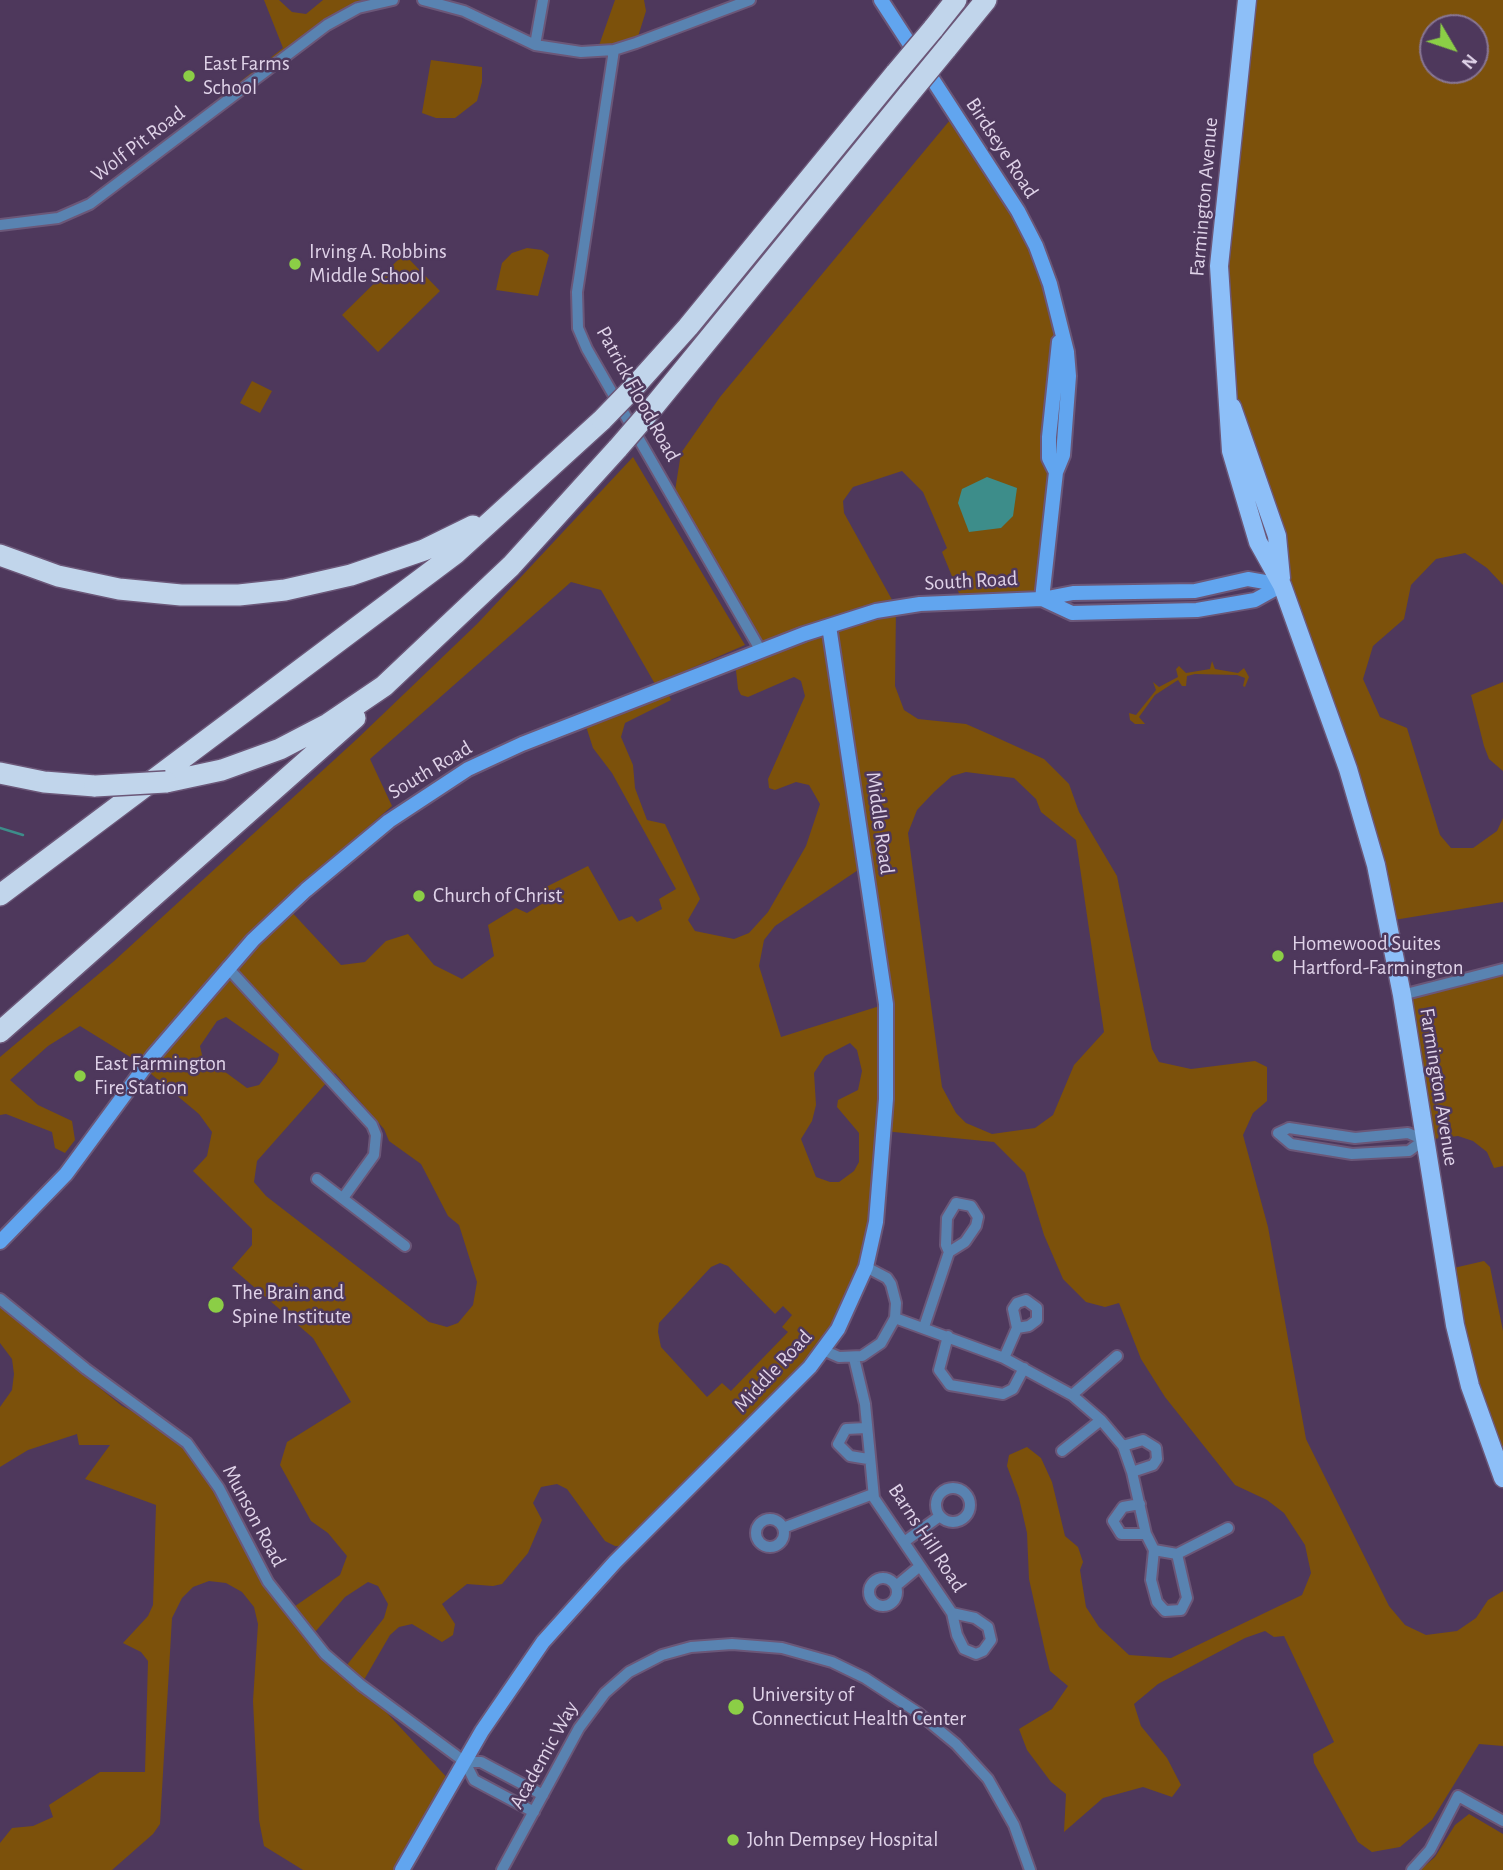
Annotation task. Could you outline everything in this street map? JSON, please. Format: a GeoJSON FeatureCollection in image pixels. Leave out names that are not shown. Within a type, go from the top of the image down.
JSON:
{"type":"FeatureCollection","features":[{"type":"Feature","properties":{"kind":"highway"},"geometry":{"type":"LineString","coordinates":[[0,895],[430,572],[522,494],[602,420],[688,327],[956,0]]}},
{"type":"Feature","properties":{"kind":"highway"},"geometry":{"type":"LineString","coordinates":[[0,1032],[348,725],[384,686],[496,580],[650,411],[986,0]]}},
{"type":"Feature","properties":{"kind":"highway"},"geometry":{"type":"LineString","coordinates":[[0,555],[74,580],[134,591],[196,596],[270,592],[351,575],[425,550],[465,531],[522,494]]}},
{"type":"Feature","properties":{"kind":"highway"},"geometry":{"type":"LineString","coordinates":[[0,773],[44,782],[95,786],[166,782],[215,772],[266,755],[328,724],[384,686]]}},
{"type":"Feature","properties":{"kind":"main road","name":"Birdseye Road"},"geometry":{"type":"LineString","coordinates":[[881,0],[1026,225],[1047,274],[1067,352],[1068,413],[1063,455],[1056,472],[1042,599]]}},
{"type":"Feature","properties":{"kind":"main road","name":"Farmington Avenue"},"geometry":{"type":"LineString","coordinates":[[1247,0],[1219,266],[1221,334],[1231,451],[1258,542],[1282,585],[1348,769],[1376,864],[1402,995],[1424,1140],[1462,1354],[1503,1478]]}},
{"type":"Feature","properties":{"kind":"main road","name":"South Road"},"geometry":{"type":"LineString","coordinates":[[0,1242],[66,1174],[153,1056],[227,967],[334,865],[389,821],[445,782],[522,744],[761,651],[829,626],[896,607],[1042,599],[1073,593],[1195,591],[1248,579],[1282,585]]}},
{"type":"Feature","properties":{"kind":"main road","name":"South Road"},"geometry":{"type":"LineString","coordinates":[[1042,599],[1072,613],[1186,611],[1255,600],[1282,585]]}},
{"type":"Feature","properties":{"kind":"main road","name":"Middle Road"},"geometry":{"type":"LineString","coordinates":[[402,1870],[512,1685],[562,1619],[797,1381],[823,1350],[850,1307],[866,1267],[878,1200],[887,1088],[887,1014],[829,626]]}},
{"type":"Feature","properties":{"kind":"street","name":"Wolf Pit Road"},"geometry":{"type":"LineString","coordinates":[[0,225],[58,218],[90,204],[356,4],[393,0]]}},
{"type":"Feature","properties":{"kind":"street"},"geometry":{"type":"LineString","coordinates":[[423,0],[464,11],[535,45],[564,51],[614,50],[750,0]]}},
{"type":"Feature","properties":{"kind":"street"},"geometry":{"type":"LineString","coordinates":[[535,45],[543,0]]}},
{"type":"Feature","properties":{"kind":"street","name":"Patrick Flood Road"},"geometry":{"type":"LineString","coordinates":[[614,50],[577,292],[578,328],[587,349],[761,651]]}},
{"type":"Feature","properties":{"kind":"street"},"geometry":{"type":"LineString","coordinates":[[227,967],[372,1125],[376,1135],[374,1155],[343,1198]]}},
{"type":"Feature","properties":{"kind":"street"},"geometry":{"type":"LineString","coordinates":[[1402,995],[1503,969]]}},
{"type":"Feature","properties":{"kind":"street"},"geometry":{"type":"LineString","coordinates":[[1289,1128],[1356,1138],[1408,1133],[1424,1140],[1409,1151],[1352,1154],[1291,1144],[1278,1133],[1289,1128]]}},
{"type":"Feature","properties":{"kind":"street"},"geometry":{"type":"LineString","coordinates":[[317,1179],[405,1246]]}},
{"type":"Feature","properties":{"kind":"street"},"geometry":{"type":"LineString","coordinates":[[924,1327],[949,1252]]}},
{"type":"Feature","properties":{"kind":"street"},"geometry":{"type":"LineString","coordinates":[[823,1350],[839,1357],[854,1358],[871,1352],[881,1343],[895,1318],[896,1303],[891,1284],[887,1278],[866,1267]]}},
{"type":"Feature","properties":{"kind":"street","name":"Munson Road"},"geometry":{"type":"LineString","coordinates":[[0,1299],[86,1369],[187,1443],[208,1471],[268,1582],[310,1638],[361,1685],[465,1762],[474,1780],[534,1812]]}},
{"type":"Feature","properties":{"kind":"street"},"geometry":{"type":"LineString","coordinates":[[895,1318],[1004,1358],[1072,1395],[1101,1420],[1123,1446],[1132,1472],[1146,1534],[1154,1550],[1151,1580],[1157,1602],[1172,1613],[1181,1610],[1187,1598],[1177,1554]]}},
{"type":"Feature","properties":{"kind":"street"},"geometry":{"type":"LineString","coordinates":[[1004,1358],[1017,1328]]}},
{"type":"Feature","properties":{"kind":"street"},"geometry":{"type":"LineString","coordinates":[[948,1336],[939,1370],[950,1385],[1003,1394],[1013,1389],[1024,1368]]}},
{"type":"Feature","properties":{"kind":"street"},"geometry":{"type":"LineString","coordinates":[[1072,1395],[1117,1356]]}},
{"type":"Feature","properties":{"kind":"street","name":"Barns Hill Road"},"geometry":{"type":"LineString","coordinates":[[854,1358],[865,1404],[873,1494],[952,1613]]}},
{"type":"Feature","properties":{"kind":"street"},"geometry":{"type":"LineString","coordinates":[[1062,1451],[1101,1420]]}},
{"type":"Feature","properties":{"kind":"street"},"geometry":{"type":"LineString","coordinates":[[866,1428],[846,1429],[838,1444],[850,1457],[868,1459]]}},
{"type":"Feature","properties":{"kind":"street"},"geometry":{"type":"LineString","coordinates":[[1123,1446],[1143,1440],[1156,1448],[1157,1460],[1153,1465],[1132,1472]]}},
{"type":"Feature","properties":{"kind":"street"},"geometry":{"type":"LineString","coordinates":[[783,1528],[873,1494]]}},
{"type":"Feature","properties":{"kind":"street"},"geometry":{"type":"LineString","coordinates":[[1140,1504],[1122,1507],[1113,1521],[1121,1534],[1146,1534]]}},
{"type":"Feature","properties":{"kind":"street"},"geometry":{"type":"LineString","coordinates":[[904,1542],[940,1516]]}},
{"type":"Feature","properties":{"kind":"street"},"geometry":{"type":"LineString","coordinates":[[1154,1550],[1177,1554],[1228,1528]]}},
{"type":"Feature","properties":{"kind":"street"},"geometry":{"type":"LineString","coordinates":[[896,1586],[920,1566]]}},
{"type":"Feature","properties":{"kind":"street","name":"Academic Way"},"geometry":{"type":"LineString","coordinates":[[502,1870],[590,1710],[633,1670],[662,1655],[691,1647],[732,1644],[782,1648],[821,1658],[857,1673],[898,1699],[956,1744],[996,1792],[1014,1825],[1030,1870]]}},
{"type":"Feature","properties":{"kind":"street","name":"Munson Road"},"geometry":{"type":"LineString","coordinates":[[465,1762],[481,1762],[544,1795]]}},
{"type":"Feature","properties":{"kind":"street"},"geometry":{"type":"LineString","coordinates":[[1412,1870],[1430,1850],[1458,1796],[1503,1821]]}},
{"type":"Feature","properties":{"kind":"shaded area"},"geometry":{"type":"Polygon","coordinates":[[[264,0],[279,0],[292,12],[306,14],[323,0],[393,0],[358,8],[157,154],[154,149],[283,48],[264,0]]]}},
{"type":"Feature","properties":{"kind":"shaded area"},"geometry":{"type":"Polygon","coordinates":[[[615,0],[644,0],[646,11],[636,43],[597,51],[615,0]]]}},
{"type":"Feature","properties":{"kind":"shaded area"},"geometry":{"type":"Polygon","coordinates":[[[1248,0],[1503,0],[1503,585],[1487,568],[1465,553],[1436,559],[1411,585],[1404,619],[1373,646],[1363,679],[1380,717],[1407,728],[1440,835],[1451,848],[1473,848],[1497,831],[1503,818],[1503,902],[1388,921],[1282,585],[1277,536],[1228,398],[1219,266],[1248,0]]]}},
{"type":"Feature","properties":{"kind":"shaded area"},"geometry":{"type":"Polygon","coordinates":[[[431,60],[482,67],[482,82],[477,101],[455,118],[436,118],[422,113],[431,60]]]}},
{"type":"Feature","properties":{"kind":"shaded area"},"geometry":{"type":"Polygon","coordinates":[[[955,114],[1018,211],[1060,331],[1055,387],[1056,472],[1042,599],[963,603],[942,552],[947,548],[923,492],[902,471],[853,487],[843,501],[844,513],[896,607],[895,686],[904,710],[918,719],[966,724],[1044,759],[1069,784],[1079,812],[1117,876],[1152,1049],[1159,1062],[1191,1069],[1255,1061],[1267,1067],[1267,1101],[1253,1113],[1243,1135],[1268,1227],[1306,1439],[1389,1606],[1405,1625],[1426,1635],[1457,1631],[1476,1618],[1488,1600],[1503,1591],[1503,1746],[1479,1744],[1432,1820],[1400,1847],[1372,1852],[1358,1842],[1314,1763],[1313,1754],[1334,1742],[1284,1636],[1274,1637],[1265,1631],[1245,1638],[1158,1684],[1134,1704],[1141,1726],[1167,1758],[1181,1785],[1172,1797],[1143,1787],[1103,1798],[1064,1832],[1066,1794],[1051,1782],[1027,1750],[1019,1729],[1052,1709],[1068,1686],[1050,1671],[1029,1579],[1027,1533],[1019,1498],[1007,1466],[1009,1455],[1027,1447],[1041,1458],[1052,1482],[1065,1536],[1078,1547],[1083,1562],[1080,1570],[1086,1607],[1099,1627],[1129,1655],[1171,1658],[1302,1595],[1311,1573],[1305,1545],[1284,1513],[1267,1500],[1235,1485],[1165,1397],[1141,1359],[1119,1303],[1105,1307],[1086,1302],[1063,1279],[1044,1235],[1025,1173],[994,1142],[884,1131],[876,1222],[838,1329],[631,1546],[615,1546],[605,1541],[567,1489],[557,1484],[541,1487],[533,1503],[542,1520],[528,1553],[502,1584],[467,1584],[442,1604],[455,1624],[453,1635],[442,1642],[412,1624],[399,1627],[390,1635],[361,1685],[452,1783],[402,1870],[303,1870],[264,1846],[259,1820],[253,1701],[258,1624],[254,1607],[242,1592],[226,1583],[209,1581],[193,1587],[182,1598],[172,1618],[160,1824],[153,1834],[112,1870],[0,1870],[0,1843],[12,1828],[33,1826],[53,1817],[49,1805],[100,1772],[145,1772],[148,1661],[141,1652],[123,1643],[148,1616],[153,1605],[156,1505],[85,1479],[110,1445],[79,1445],[77,1434],[28,1450],[0,1467],[0,1407],[12,1390],[14,1374],[12,1359],[0,1343],[0,1307],[122,1406],[149,1420],[182,1446],[190,1446],[288,1611],[340,1575],[347,1556],[328,1533],[311,1521],[280,1465],[287,1442],[351,1402],[313,1338],[232,1268],[252,1245],[252,1229],[193,1171],[207,1156],[212,1132],[199,1114],[150,1073],[153,1056],[287,907],[341,965],[365,962],[386,941],[408,934],[434,965],[462,979],[494,956],[488,925],[516,908],[527,913],[545,902],[544,888],[588,866],[619,921],[632,916],[637,922],[662,909],[659,899],[676,889],[612,773],[593,748],[584,720],[666,689],[671,700],[625,723],[621,737],[633,765],[635,788],[647,820],[665,824],[700,899],[688,920],[695,931],[734,939],[749,933],[768,912],[806,846],[820,804],[809,785],[796,782],[775,790],[769,788],[768,779],[805,696],[801,681],[794,677],[748,697],[741,695],[735,661],[760,651],[674,497],[681,453],[720,397],[955,114]],[[966,772],[952,776],[917,810],[908,833],[942,1087],[956,1113],[966,1123],[992,1134],[1035,1128],[1053,1115],[1074,1065],[1104,1032],[1076,840],[1041,812],[1036,799],[1014,778],[966,772]],[[864,866],[775,926],[764,940],[759,966],[781,1037],[886,1004],[864,866]],[[226,1017],[217,1021],[200,1046],[202,1055],[247,1088],[259,1085],[277,1062],[279,1054],[226,1017]],[[850,1043],[825,1056],[814,1073],[816,1105],[812,1121],[801,1139],[816,1177],[839,1182],[854,1171],[859,1162],[859,1133],[837,1107],[838,1100],[858,1090],[862,1071],[857,1050],[850,1043]],[[335,1073],[257,1161],[254,1182],[266,1196],[429,1322],[447,1327],[458,1323],[473,1305],[477,1282],[459,1225],[448,1216],[421,1164],[389,1141],[384,1129],[335,1073]],[[720,1263],[711,1267],[659,1323],[661,1347],[707,1397],[722,1383],[731,1391],[788,1332],[782,1327],[792,1315],[783,1306],[775,1314],[728,1266],[720,1263]],[[368,1582],[345,1597],[310,1638],[343,1670],[384,1618],[388,1604],[378,1586],[368,1582]]]}},
{"type":"Feature","properties":{"kind":"shaded area"},"geometry":{"type":"Polygon","coordinates":[[[527,248],[542,250],[549,255],[538,296],[496,290],[502,263],[512,253],[527,248]]]}},
{"type":"Feature","properties":{"kind":"shaded area"},"geometry":{"type":"Polygon","coordinates":[[[404,254],[440,291],[378,352],[342,315],[404,254]]]}},
{"type":"Feature","properties":{"kind":"shaded area"},"geometry":{"type":"Polygon","coordinates":[[[252,381],[272,391],[260,413],[240,403],[252,381]]]}},
{"type":"Feature","properties":{"kind":"shaded area"},"geometry":{"type":"Polygon","coordinates":[[[633,457],[745,645],[655,684],[601,590],[571,582],[370,759],[392,806],[288,897],[218,967],[140,1063],[80,1026],[48,1046],[10,1080],[38,1105],[72,1121],[75,1140],[65,1153],[55,1148],[52,1132],[6,1114],[0,1115],[0,1057],[113,962],[357,739],[477,624],[633,457]]]}},
{"type":"Feature","properties":{"kind":"shaded area"},"geometry":{"type":"Polygon","coordinates":[[[987,477],[1017,488],[1013,516],[1001,528],[969,532],[958,503],[962,489],[987,477]]]}},
{"type":"Feature","properties":{"kind":"shaded area"},"geometry":{"type":"Polygon","coordinates":[[[1212,661],[1215,669],[1238,673],[1244,668],[1249,677],[1245,687],[1245,678],[1237,675],[1187,676],[1186,686],[1182,686],[1178,680],[1155,695],[1139,717],[1145,724],[1135,724],[1130,720],[1129,713],[1136,715],[1156,690],[1153,682],[1159,687],[1178,677],[1176,669],[1179,666],[1186,673],[1210,669],[1212,661]]]}},
{"type":"Feature","properties":{"kind":"shaded area"},"geometry":{"type":"Polygon","coordinates":[[[1503,682],[1503,771],[1489,759],[1471,695],[1503,682]]]}},
{"type":"Feature","properties":{"kind":"shaded area"},"geometry":{"type":"Polygon","coordinates":[[[1503,969],[1503,1166],[1494,1168],[1487,1152],[1473,1141],[1458,1136],[1424,1140],[1402,995],[1503,969]]]}},
{"type":"Feature","properties":{"kind":"shaded area"},"geometry":{"type":"Polygon","coordinates":[[[1484,1261],[1490,1267],[1503,1331],[1503,1478],[1445,1270],[1484,1261]]]}},
{"type":"Feature","properties":{"kind":"shaded area"},"geometry":{"type":"Polygon","coordinates":[[[1469,1814],[1503,1834],[1503,1870],[1420,1870],[1435,1857],[1455,1825],[1469,1814]]]}},
{"type":"Feature","properties":{"kind":"waterway"},"geometry":{"type":"LineString","coordinates":[[0,828],[23,835]]}},
{"type":"Feature","properties":{"kind":"place","name":"East Farms School"},"geometry":{"type":"Point","coordinates":[189,76]}},
{"type":"Feature","properties":{"kind":"place","name":"Irving A. Robbins Middle School"},"geometry":{"type":"Point","coordinates":[295,264]}},
{"type":"Feature","properties":{"kind":"place","name":"Church of Christ"},"geometry":{"type":"Point","coordinates":[419,896]}},
{"type":"Feature","properties":{"kind":"place","name":"Homewood Suites Hartford-Farmington"},"geometry":{"type":"Point","coordinates":[1278,956]}},
{"type":"Feature","properties":{"kind":"place","name":"East Farmington Fire Station"},"geometry":{"type":"Point","coordinates":[80,1076]}},
{"type":"Feature","properties":{"kind":"place","name":"The Brain and Spine Institute"},"geometry":{"type":"Point","coordinates":[216,1305]}},
{"type":"Feature","properties":{"kind":"place","name":"University of Connecticut Health Center"},"geometry":{"type":"Point","coordinates":[736,1707]}},
{"type":"Feature","properties":{"kind":"place","name":"John Dempsey Hospital"},"geometry":{"type":"Point","coordinates":[733,1840]}}]}
